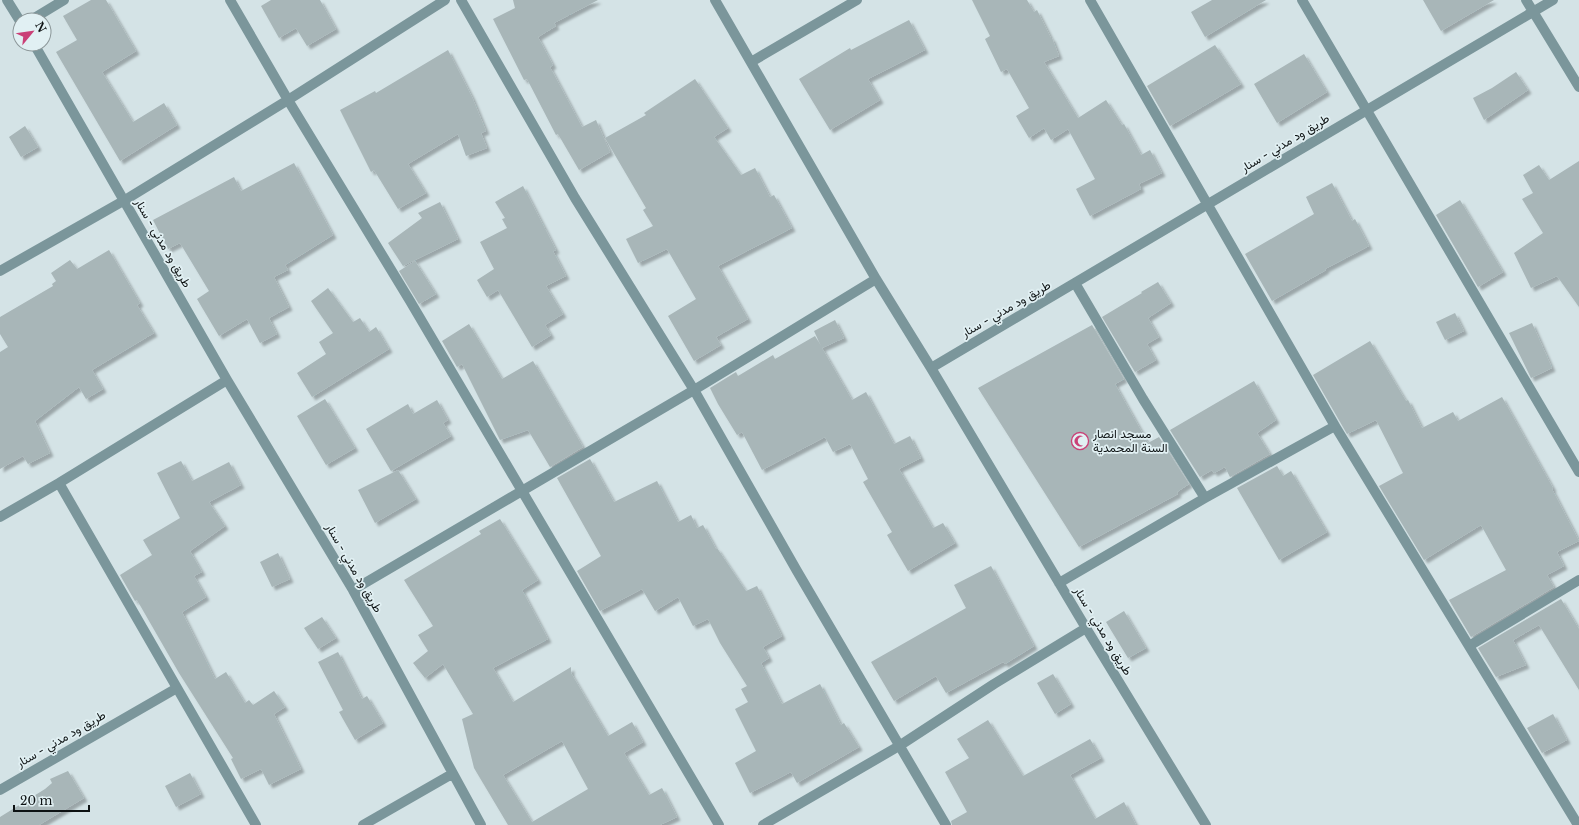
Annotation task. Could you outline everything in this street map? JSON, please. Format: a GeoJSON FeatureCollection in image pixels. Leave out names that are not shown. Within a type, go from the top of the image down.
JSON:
{"type":"FeatureCollection","features":[{"type":"Feature","properties":{"kind":"street"},"geometry":{"type":"LineString","coordinates":[[7,0],[14,12]]}},
{"type":"Feature","properties":{"kind":"street"},"geometry":{"type":"LineString","coordinates":[[44,12],[64,0]]}},
{"type":"Feature","properties":{"kind":"street"},"geometry":{"type":"LineString","coordinates":[[230,0],[288,100],[410,301],[719,825]]}},
{"type":"Feature","properties":{"kind":"street"},"geometry":{"type":"LineString","coordinates":[[39,52],[125,200],[288,100],[445,0]]}},
{"type":"Feature","properties":{"kind":"street"},"geometry":{"type":"LineString","coordinates":[[461,0],[575,198],[694,390],[946,825]]}},
{"type":"Feature","properties":{"kind":"street"},"geometry":{"type":"LineString","coordinates":[[715,0],[876,279],[931,368]]}},
{"type":"Feature","properties":{"kind":"street"},"geometry":{"type":"LineString","coordinates":[[751,62],[857,0]]}},
{"type":"Feature","properties":{"kind":"street"},"geometry":{"type":"LineString","coordinates":[[1090,0],[1335,426],[1578,825]]}},
{"type":"Feature","properties":{"kind":"street"},"geometry":{"type":"LineString","coordinates":[[1302,0],[1365,111],[1579,472]]}},
{"type":"Feature","properties":{"kind":"street"},"geometry":{"type":"LineString","coordinates":[[1526,0],[1579,87]]}},
{"type":"Feature","properties":{"kind":"street","name":"طريق ود مدني - سنار"},"geometry":{"type":"LineString","coordinates":[[1206,825],[1086,628],[931,368],[1553,0]]}},
{"type":"Feature","properties":{"kind":"street","name":"طريق ود مدني - سنار"},"geometry":{"type":"LineString","coordinates":[[0,271],[125,200],[227,380],[353,590],[481,825]]}},
{"type":"Feature","properties":{"kind":"street"},"geometry":{"type":"LineString","coordinates":[[353,590],[694,390],[876,279]]}},
{"type":"Feature","properties":{"kind":"street"},"geometry":{"type":"LineString","coordinates":[[1075,283],[1144,399],[1206,498]]}},
{"type":"Feature","properties":{"kind":"street"},"geometry":{"type":"LineString","coordinates":[[0,517],[59,483],[227,380]]}},
{"type":"Feature","properties":{"kind":"street"},"geometry":{"type":"LineString","coordinates":[[1059,583],[1335,426]]}},
{"type":"Feature","properties":{"kind":"street"},"geometry":{"type":"LineString","coordinates":[[59,483],[256,825]]}},
{"type":"Feature","properties":{"kind":"street"},"geometry":{"type":"LineString","coordinates":[[1469,646],[1579,580]]}},
{"type":"Feature","properties":{"kind":"street"},"geometry":{"type":"LineString","coordinates":[[763,825],[899,746],[994,684],[1086,628]]}},
{"type":"Feature","properties":{"kind":"street","name":"طريق ود مدني - سنار"},"geometry":{"type":"LineString","coordinates":[[0,790],[177,688]]}},
{"type":"Feature","properties":{"kind":"street"},"geometry":{"type":"LineString","coordinates":[[362,825],[452,774]]}},
{"type":"Feature","properties":{"kind":"building"},"geometry":{"type":"Polygon","coordinates":[[[91,0],[106,0],[136,51],[102,72],[133,122],[164,103],[177,125],[120,161],[56,52],[77,40],[63,16],[91,0]]]}},
{"type":"Feature","properties":{"kind":"building"},"geometry":{"type":"Polygon","coordinates":[[[271,0],[320,0],[336,29],[307,46],[296,28],[279,38],[261,6],[271,0]]]}},
{"type":"Feature","properties":{"kind":"building"},"geometry":{"type":"Polygon","coordinates":[[[513,0],[598,0],[554,23],[556,26],[538,37],[553,65],[550,67],[582,127],[596,120],[610,152],[579,170],[558,134],[556,135],[527,79],[524,80],[493,19],[515,8],[513,0]]]}},
{"type":"Feature","properties":{"kind":"building"},"geometry":{"type":"Polygon","coordinates":[[[972,0],[1027,0],[1034,12],[1037,10],[1052,38],[1059,56],[1044,62],[1078,118],[1106,100],[1122,125],[1124,124],[1141,155],[1150,150],[1162,173],[1139,184],[1141,189],[1090,216],[1076,189],[1095,179],[1068,129],[1051,140],[1044,128],[1029,138],[1016,116],[1029,108],[1007,69],[1001,72],[985,39],[990,36],[972,0]]]}},
{"type":"Feature","properties":{"kind":"building"},"geometry":{"type":"Polygon","coordinates":[[[1212,0],[1266,0],[1205,37],[1191,12],[1212,0]]]}},
{"type":"Feature","properties":{"kind":"building"},"geometry":{"type":"Polygon","coordinates":[[[1423,0],[1494,0],[1441,31],[1423,0]]]}},
{"type":"Feature","properties":{"kind":"building"},"geometry":{"type":"Polygon","coordinates":[[[909,20],[925,50],[868,79],[880,100],[830,130],[799,79],[850,48],[851,50],[909,20]]]}},
{"type":"Feature","properties":{"kind":"building"},"geometry":{"type":"Polygon","coordinates":[[[1215,45],[1241,84],[1170,126],[1147,86],[1215,45]]]}},
{"type":"Feature","properties":{"kind":"building"},"geometry":{"type":"Polygon","coordinates":[[[448,50],[472,97],[486,131],[481,133],[487,148],[466,156],[458,134],[408,164],[426,193],[398,209],[374,170],[371,172],[340,110],[375,91],[376,93],[448,50]]]}},
{"type":"Feature","properties":{"kind":"building"},"geometry":{"type":"Polygon","coordinates":[[[1304,54],[1327,92],[1277,123],[1254,84],[1304,54]]]}},
{"type":"Feature","properties":{"kind":"building"},"geometry":{"type":"Polygon","coordinates":[[[1516,72],[1528,90],[1484,120],[1473,98],[1492,88],[1516,72]]]}},
{"type":"Feature","properties":{"kind":"building"},"geometry":{"type":"Polygon","coordinates":[[[695,79],[728,128],[714,137],[741,175],[755,168],[770,197],[774,195],[792,228],[718,266],[748,319],[716,337],[721,345],[694,361],[668,316],[696,299],[667,249],[638,263],[626,239],[653,226],[643,210],[646,208],[605,138],[646,115],[644,113],[695,79]]]}},
{"type":"Feature","properties":{"kind":"building"},"geometry":{"type":"Polygon","coordinates":[[[25,126],[38,147],[21,157],[9,137],[25,126]]]}},
{"type":"Feature","properties":{"kind":"building"},"geometry":{"type":"Polygon","coordinates":[[[1579,161],[1579,307],[1557,276],[1531,288],[1514,253],[1543,233],[1522,199],[1533,193],[1523,175],[1539,165],[1549,180],[1579,161]]]}},
{"type":"Feature","properties":{"kind":"building"},"geometry":{"type":"Polygon","coordinates":[[[294,163],[333,235],[285,265],[288,270],[274,277],[289,307],[269,318],[277,334],[260,343],[247,319],[219,336],[197,299],[209,291],[180,243],[168,249],[153,220],[234,177],[241,191],[294,163]]]}},
{"type":"Feature","properties":{"kind":"building"},"geometry":{"type":"Polygon","coordinates":[[[1332,183],[1352,221],[1355,219],[1369,246],[1325,269],[1326,270],[1272,301],[1245,254],[1314,214],[1306,197],[1332,183]]]}},
{"type":"Feature","properties":{"kind":"building"},"geometry":{"type":"Polygon","coordinates":[[[523,186],[556,250],[553,251],[566,276],[546,286],[563,314],[545,325],[551,335],[532,347],[498,290],[487,297],[477,280],[494,269],[480,242],[507,228],[502,219],[505,218],[495,202],[523,186]]]}},
{"type":"Feature","properties":{"kind":"building"},"geometry":{"type":"Polygon","coordinates":[[[1460,200],[1503,272],[1478,287],[1436,215],[1460,200]]]}},
{"type":"Feature","properties":{"kind":"building"},"geometry":{"type":"Polygon","coordinates":[[[440,202],[458,239],[403,266],[388,243],[422,218],[418,213],[440,202]]]}},
{"type":"Feature","properties":{"kind":"building"},"geometry":{"type":"Polygon","coordinates":[[[109,250],[140,303],[137,305],[154,333],[92,370],[103,389],[86,399],[79,387],[35,421],[50,453],[28,464],[23,456],[0,469],[0,352],[8,347],[0,334],[0,317],[53,286],[52,284],[56,281],[51,273],[70,260],[77,269],[109,250]]]}},
{"type":"Feature","properties":{"kind":"building"},"geometry":{"type":"Polygon","coordinates":[[[415,261],[436,294],[419,304],[399,271],[415,261]]]}},
{"type":"Feature","properties":{"kind":"building"},"geometry":{"type":"Polygon","coordinates":[[[1158,282],[1171,303],[1148,318],[1159,337],[1147,344],[1156,360],[1135,372],[1102,317],[1158,282]]]}},
{"type":"Feature","properties":{"kind":"building"},"geometry":{"type":"Polygon","coordinates":[[[328,288],[353,322],[360,318],[369,332],[376,327],[389,349],[312,397],[297,373],[326,354],[319,342],[333,333],[311,301],[328,288]]]}},
{"type":"Feature","properties":{"kind":"building"},"geometry":{"type":"Polygon","coordinates":[[[1455,313],[1464,331],[1445,340],[1436,322],[1455,313]]]}},
{"type":"Feature","properties":{"kind":"building"},"geometry":{"type":"Polygon","coordinates":[[[835,320],[844,338],[822,348],[852,400],[866,392],[894,444],[910,436],[921,458],[899,469],[933,528],[943,523],[955,543],[908,571],[887,535],[892,532],[863,482],[868,479],[850,444],[833,452],[825,437],[762,470],[742,432],[737,435],[710,388],[736,372],[738,376],[773,355],[775,359],[815,336],[821,346],[814,331],[835,320]]]}},
{"type":"Feature","properties":{"kind":"building"},"geometry":{"type":"Polygon","coordinates":[[[1532,323],[1552,368],[1531,378],[1509,333],[1532,323]]]}},
{"type":"Feature","properties":{"kind":"building"},"geometry":{"type":"Polygon","coordinates":[[[469,324],[502,379],[533,361],[583,447],[550,467],[528,430],[500,440],[462,364],[457,367],[442,341],[469,324]]]}},
{"type":"Feature","properties":{"kind":"building","name":"مسجد انصار السنة المحمدية"},"geometry":{"type":"Polygon","coordinates":[[[1092,325],[1124,379],[1115,384],[1148,443],[1159,437],[1189,484],[1177,492],[1178,494],[1079,547],[978,388],[1092,325]]]}},
{"type":"Feature","properties":{"kind":"building"},"geometry":{"type":"Polygon","coordinates":[[[1370,341],[1406,401],[1408,400],[1422,428],[1453,412],[1458,421],[1502,397],[1553,488],[1552,489],[1579,541],[1557,552],[1564,566],[1547,575],[1554,587],[1471,637],[1449,600],[1506,570],[1481,525],[1424,560],[1379,486],[1403,473],[1376,420],[1347,434],[1313,375],[1370,341]]]}},
{"type":"Feature","properties":{"kind":"building"},"geometry":{"type":"Polygon","coordinates":[[[1254,381],[1276,420],[1257,433],[1270,454],[1230,477],[1225,467],[1214,473],[1212,470],[1200,477],[1170,430],[1254,381]]]}},
{"type":"Feature","properties":{"kind":"building"},"geometry":{"type":"Polygon","coordinates":[[[325,399],[355,448],[326,465],[297,416],[325,399]]]}},
{"type":"Feature","properties":{"kind":"building"},"geometry":{"type":"Polygon","coordinates":[[[437,400],[448,420],[443,423],[451,436],[391,471],[366,429],[408,404],[413,414],[437,400]]]}},
{"type":"Feature","properties":{"kind":"building"},"geometry":{"type":"Polygon","coordinates":[[[590,459],[614,502],[657,481],[678,522],[691,515],[697,528],[703,525],[716,549],[717,548],[746,591],[757,586],[782,636],[763,647],[769,658],[761,663],[782,704],[820,684],[841,725],[844,723],[859,747],[797,783],[791,772],[750,793],[735,763],[756,751],[735,709],[748,702],[741,689],[747,686],[720,643],[708,619],[693,626],[678,597],[655,611],[642,589],[600,611],[577,571],[601,556],[557,478],[590,459]]]}},
{"type":"Feature","properties":{"kind":"building"},"geometry":{"type":"Polygon","coordinates":[[[181,461],[192,481],[229,462],[241,485],[209,502],[225,526],[190,551],[202,572],[194,576],[206,597],[182,612],[215,679],[226,672],[245,703],[249,700],[253,705],[274,691],[285,707],[274,714],[301,769],[269,785],[261,769],[241,779],[231,759],[233,758],[179,673],[137,600],[135,601],[120,575],[152,555],[143,540],[180,518],[157,473],[181,461]]]}},
{"type":"Feature","properties":{"kind":"building"},"geometry":{"type":"Polygon","coordinates":[[[1277,466],[1283,476],[1291,471],[1327,532],[1279,560],[1237,488],[1277,466]]]}},
{"type":"Feature","properties":{"kind":"building"},"geometry":{"type":"Polygon","coordinates":[[[398,470],[416,499],[375,523],[358,490],[398,470]]]}},
{"type":"Feature","properties":{"kind":"building"},"geometry":{"type":"Polygon","coordinates":[[[500,519],[538,580],[522,590],[548,639],[493,668],[513,702],[571,667],[571,673],[608,736],[632,722],[643,742],[624,753],[649,795],[662,788],[677,817],[660,825],[508,825],[474,768],[462,719],[473,714],[443,664],[425,678],[413,663],[428,651],[418,635],[433,626],[404,580],[481,534],[479,531],[500,519]],[[562,741],[503,775],[532,822],[588,789],[562,741]]]}},
{"type":"Feature","properties":{"kind":"building"},"geometry":{"type":"Polygon","coordinates":[[[278,553],[290,579],[272,587],[260,562],[278,553]]]}},
{"type":"Feature","properties":{"kind":"building"},"geometry":{"type":"Polygon","coordinates":[[[991,566],[1034,646],[1005,664],[1003,662],[946,693],[936,676],[894,701],[871,662],[966,608],[954,585],[991,566]]]}},
{"type":"Feature","properties":{"kind":"building"},"geometry":{"type":"Polygon","coordinates":[[[1561,599],[1579,629],[1579,690],[1539,625],[1513,640],[1526,665],[1496,677],[1478,648],[1561,599]]]}},
{"type":"Feature","properties":{"kind":"building"},"geometry":{"type":"Polygon","coordinates":[[[1124,611],[1146,648],[1128,658],[1106,622],[1124,611]]]}},
{"type":"Feature","properties":{"kind":"building"},"geometry":{"type":"Polygon","coordinates":[[[322,617],[336,638],[318,649],[304,628],[322,617]]]}},
{"type":"Feature","properties":{"kind":"building"},"geometry":{"type":"Polygon","coordinates":[[[338,652],[362,699],[367,696],[383,723],[355,740],[339,712],[343,710],[318,662],[338,652]]]}},
{"type":"Feature","properties":{"kind":"building"},"geometry":{"type":"Polygon","coordinates":[[[1053,674],[1071,704],[1055,714],[1037,683],[1053,674]]]}},
{"type":"Feature","properties":{"kind":"building"},"geometry":{"type":"Polygon","coordinates":[[[1553,714],[1567,740],[1542,753],[1527,728],[1553,714]]]}},
{"type":"Feature","properties":{"kind":"building"},"geometry":{"type":"Polygon","coordinates":[[[988,720],[1023,776],[1090,739],[1101,758],[1070,775],[1095,819],[1124,802],[1136,825],[952,825],[951,821],[967,812],[945,772],[969,758],[957,739],[988,720]]]}},
{"type":"Feature","properties":{"kind":"building"},"geometry":{"type":"Polygon","coordinates":[[[68,771],[84,798],[39,825],[0,825],[0,817],[45,789],[52,783],[50,779],[68,771]]]}},
{"type":"Feature","properties":{"kind":"building"},"geometry":{"type":"Polygon","coordinates":[[[190,773],[201,794],[176,807],[165,786],[190,773]]]}},
{"type":"Feature","properties":{"kind":"place","name":"مسجد انصار السنة المحمدية"},"geometry":{"type":"Point","coordinates":[1080,441]}}]}
